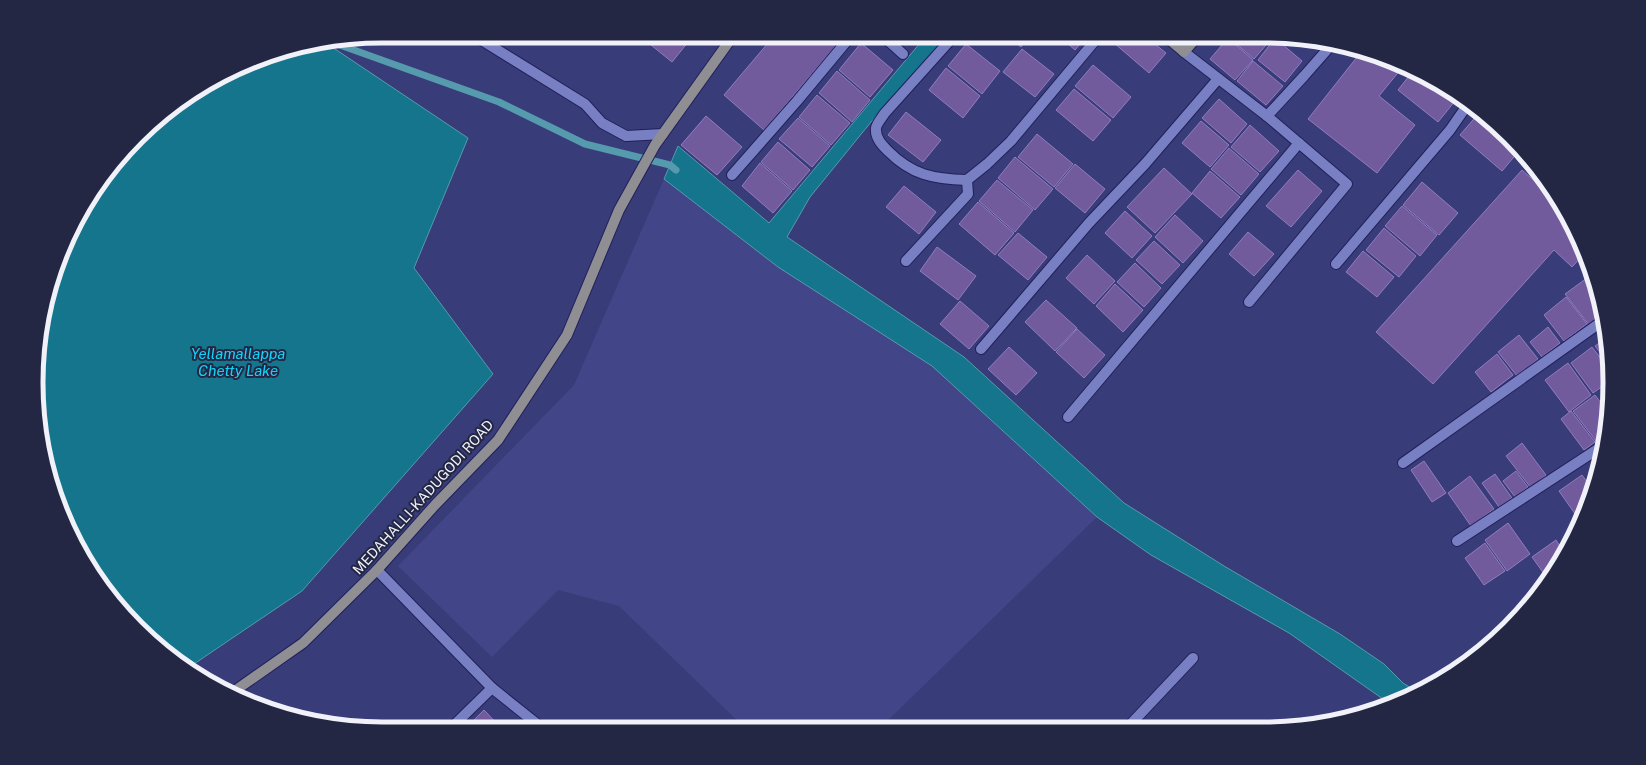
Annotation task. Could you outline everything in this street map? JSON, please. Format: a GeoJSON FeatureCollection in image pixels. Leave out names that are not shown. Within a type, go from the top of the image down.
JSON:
{"type":"FeatureCollection","features":[{"type":"Feature","properties":{"kind":"street"},"geometry":{"type":"LineString","coordinates":[[487,43],[585,104],[602,123],[626,136],[663,134]]}},
{"type":"Feature","properties":{"kind":"street","name":"MEDAHALLI-KADUGODI ROAD"},"geometry":{"type":"LineString","coordinates":[[237,689],[303,642],[377,570],[435,505],[498,440],[567,335],[618,210],[655,145],[728,43]]}},
{"type":"Feature","properties":{"kind":"street"},"geometry":{"type":"LineString","coordinates":[[732,175],[845,43]]}},
{"type":"Feature","properties":{"kind":"street"},"geometry":{"type":"LineString","coordinates":[[891,43],[903,54]]}},
{"type":"Feature","properties":{"kind":"street"},"geometry":{"type":"LineString","coordinates":[[948,43],[884,114],[876,127],[879,142],[895,158],[912,171],[931,177],[967,180],[987,164],[1011,141],[1093,43]]}},
{"type":"Feature","properties":{"kind":"street"},"geometry":{"type":"LineString","coordinates":[[1173,43],[1267,116],[1347,184],[1249,302]]}},
{"type":"Feature","properties":{"kind":"street"},"geometry":{"type":"LineString","coordinates":[[1184,52],[1192,43]]}},
{"type":"Feature","properties":{"kind":"street"},"geometry":{"type":"LineString","coordinates":[[1267,116],[1327,50]]}},
{"type":"Feature","properties":{"kind":"street"},"geometry":{"type":"LineString","coordinates":[[981,349],[1084,229],[1145,164],[1218,79]]}},
{"type":"Feature","properties":{"kind":"street"},"geometry":{"type":"LineString","coordinates":[[1336,264],[1450,130],[1465,109]]}},
{"type":"Feature","properties":{"kind":"street"},"geometry":{"type":"LineString","coordinates":[[1068,417],[1299,144]]}},
{"type":"Feature","properties":{"kind":"street"},"geometry":{"type":"LineString","coordinates":[[906,261],[968,194],[967,180]]}},
{"type":"Feature","properties":{"kind":"street"},"geometry":{"type":"LineString","coordinates":[[1403,463],[1598,325]]}},
{"type":"Feature","properties":{"kind":"street"},"geometry":{"type":"LineString","coordinates":[[1457,541],[1596,450]]}},
{"type":"Feature","properties":{"kind":"street"},"geometry":{"type":"LineString","coordinates":[[377,570],[492,688],[534,722]]}},
{"type":"Feature","properties":{"kind":"street"},"geometry":{"type":"LineString","coordinates":[[1135,722],[1194,658]]}},
{"type":"Feature","properties":{"kind":"street"},"geometry":{"type":"LineString","coordinates":[[457,722],[492,688]]}},
{"type":"Feature","properties":{"kind":"shaded area"},"geometry":{"type":"Polygon","coordinates":[[[664,179],[778,267],[932,366],[1097,517],[886,722],[739,722],[619,606],[558,590],[492,657],[398,566],[574,385],[664,179]]]}},
{"type":"Feature","properties":{"kind":"water"},"geometry":{"type":"Polygon","coordinates":[[[920,43],[942,43],[871,122],[810,197],[787,237],[964,357],[1124,503],[1224,566],[1340,634],[1384,664],[1403,683],[1411,688],[1384,700],[1289,633],[1151,555],[1097,517],[932,366],[778,267],[664,179],[678,146],[769,223],[920,43]]]}},
{"type":"Feature","properties":{"kind":"water","name":"Yellamallappa Chetty Lake"},"geometry":{"type":"Polygon","coordinates":[[[332,47],[468,138],[414,268],[493,374],[302,591],[193,664],[142,623],[113,589],[88,552],[78,533],[61,492],[46,427],[43,382],[44,360],[46,338],[55,295],[61,273],[78,232],[100,194],[142,142],[194,100],[232,78],[273,61],[332,47]]]}},
{"type":"Feature","properties":{"kind":"building"},"geometry":{"type":"Polygon","coordinates":[[[649,43],[687,43],[672,62],[649,43]]]}},
{"type":"Feature","properties":{"kind":"building"},"geometry":{"type":"Polygon","coordinates":[[[768,43],[838,43],[764,130],[724,95],[768,43]]]}},
{"type":"Feature","properties":{"kind":"building"},"geometry":{"type":"Polygon","coordinates":[[[861,43],[893,70],[870,97],[839,70],[861,43]]]}},
{"type":"Feature","properties":{"kind":"building"},"geometry":{"type":"Polygon","coordinates":[[[1016,43],[1024,43],[1021,47],[1016,43]]]}},
{"type":"Feature","properties":{"kind":"building"},"geometry":{"type":"Polygon","coordinates":[[[1067,43],[1081,43],[1075,50],[1067,43]]]}},
{"type":"Feature","properties":{"kind":"building"},"geometry":{"type":"Polygon","coordinates":[[[1114,43],[1154,43],[1166,53],[1149,73],[1114,43]]]}},
{"type":"Feature","properties":{"kind":"building"},"geometry":{"type":"Polygon","coordinates":[[[1224,43],[1234,43],[1253,60],[1235,80],[1210,59],[1224,43]]]}},
{"type":"Feature","properties":{"kind":"building"},"geometry":{"type":"Polygon","coordinates":[[[1235,43],[1268,43],[1254,59],[1235,43]]]}},
{"type":"Feature","properties":{"kind":"building"},"geometry":{"type":"Polygon","coordinates":[[[1271,43],[1282,44],[1302,61],[1285,82],[1258,60],[1271,43]]]}},
{"type":"Feature","properties":{"kind":"building"},"geometry":{"type":"Polygon","coordinates":[[[966,44],[1000,71],[982,94],[948,66],[966,44]]]}},
{"type":"Feature","properties":{"kind":"building"},"geometry":{"type":"Polygon","coordinates":[[[1022,49],[1054,74],[1035,97],[1003,72],[1022,49]]]}},
{"type":"Feature","properties":{"kind":"building"},"geometry":{"type":"Polygon","coordinates":[[[1357,57],[1373,61],[1399,72],[1379,96],[1415,125],[1377,173],[1308,119],[1357,57]]]}},
{"type":"Feature","properties":{"kind":"building"},"geometry":{"type":"Polygon","coordinates":[[[1253,61],[1283,86],[1266,105],[1237,81],[1253,61]]]}},
{"type":"Feature","properties":{"kind":"building"},"geometry":{"type":"Polygon","coordinates":[[[1093,65],[1131,97],[1113,118],[1075,86],[1093,65]]]}},
{"type":"Feature","properties":{"kind":"building"},"geometry":{"type":"Polygon","coordinates":[[[946,68],[980,96],[963,118],[929,90],[946,68]]]}},
{"type":"Feature","properties":{"kind":"building"},"geometry":{"type":"Polygon","coordinates":[[[837,71],[870,100],[852,122],[819,93],[837,71]]]}},
{"type":"Feature","properties":{"kind":"building"},"geometry":{"type":"Polygon","coordinates":[[[1409,76],[1433,88],[1454,102],[1438,122],[1398,90],[1409,76]]]}},
{"type":"Feature","properties":{"kind":"building"},"geometry":{"type":"Polygon","coordinates":[[[1074,89],[1111,120],[1093,141],[1056,110],[1074,89]]]}},
{"type":"Feature","properties":{"kind":"building"},"geometry":{"type":"Polygon","coordinates":[[[817,95],[850,123],[831,145],[799,117],[817,95]]]}},
{"type":"Feature","properties":{"kind":"building"},"geometry":{"type":"Polygon","coordinates":[[[1219,99],[1247,124],[1231,143],[1202,118],[1219,99]]]}},
{"type":"Feature","properties":{"kind":"building"},"geometry":{"type":"Polygon","coordinates":[[[906,112],[941,140],[923,162],[888,135],[906,112]]]}},
{"type":"Feature","properties":{"kind":"building"},"geometry":{"type":"Polygon","coordinates":[[[706,116],[742,147],[717,175],[681,145],[706,116]]]}},
{"type":"Feature","properties":{"kind":"building"},"geometry":{"type":"Polygon","coordinates":[[[1475,117],[1504,142],[1516,155],[1502,171],[1460,135],[1475,117]]]}},
{"type":"Feature","properties":{"kind":"building"},"geometry":{"type":"Polygon","coordinates":[[[798,118],[830,146],[812,167],[779,139],[798,118]]]}},
{"type":"Feature","properties":{"kind":"building"},"geometry":{"type":"Polygon","coordinates":[[[1201,121],[1229,145],[1210,167],[1182,143],[1201,121]]]}},
{"type":"Feature","properties":{"kind":"building"},"geometry":{"type":"Polygon","coordinates":[[[1250,125],[1279,151],[1260,172],[1231,147],[1250,125]]]}},
{"type":"Feature","properties":{"kind":"building"},"geometry":{"type":"Polygon","coordinates":[[[1037,134],[1073,164],[1054,187],[1018,157],[1037,134]]]}},
{"type":"Feature","properties":{"kind":"building"},"geometry":{"type":"Polygon","coordinates":[[[778,142],[810,170],[793,190],[761,162],[778,142]]]}},
{"type":"Feature","properties":{"kind":"building"},"geometry":{"type":"Polygon","coordinates":[[[1229,148],[1259,174],[1241,195],[1211,169],[1229,148]]]}},
{"type":"Feature","properties":{"kind":"building"},"geometry":{"type":"Polygon","coordinates":[[[1015,157],[1053,189],[1035,210],[998,178],[1015,157]]]}},
{"type":"Feature","properties":{"kind":"building"},"geometry":{"type":"Polygon","coordinates":[[[760,163],[792,191],[773,213],[742,186],[760,163]]]}},
{"type":"Feature","properties":{"kind":"building"},"geometry":{"type":"Polygon","coordinates":[[[1075,164],[1105,189],[1085,213],[1055,188],[1075,164]]]}},
{"type":"Feature","properties":{"kind":"building"},"geometry":{"type":"Polygon","coordinates":[[[1164,168],[1192,194],[1155,233],[1127,207],[1164,168]]]}},
{"type":"Feature","properties":{"kind":"building"},"geometry":{"type":"Polygon","coordinates":[[[1298,170],[1322,191],[1291,227],[1266,206],[1298,170]]]}},
{"type":"Feature","properties":{"kind":"building"},"geometry":{"type":"Polygon","coordinates":[[[1522,170],[1541,187],[1558,213],[1579,259],[1572,267],[1554,250],[1433,384],[1376,332],[1522,170]]]}},
{"type":"Feature","properties":{"kind":"building"},"geometry":{"type":"Polygon","coordinates":[[[1210,171],[1240,197],[1221,218],[1192,193],[1210,171]]]}},
{"type":"Feature","properties":{"kind":"building"},"geometry":{"type":"Polygon","coordinates":[[[997,180],[1033,210],[1015,232],[979,201],[997,180]]]}},
{"type":"Feature","properties":{"kind":"building"},"geometry":{"type":"Polygon","coordinates":[[[1422,182],[1458,213],[1439,235],[1403,205],[1422,182]]]}},
{"type":"Feature","properties":{"kind":"building"},"geometry":{"type":"Polygon","coordinates":[[[904,186],[936,212],[919,234],[886,207],[904,186]]]}},
{"type":"Feature","properties":{"kind":"building"},"geometry":{"type":"Polygon","coordinates":[[[978,202],[1014,233],[995,255],[959,224],[978,202]]]}},
{"type":"Feature","properties":{"kind":"building"},"geometry":{"type":"Polygon","coordinates":[[[1402,206],[1437,235],[1420,256],[1385,226],[1402,206]]]}},
{"type":"Feature","properties":{"kind":"building"},"geometry":{"type":"Polygon","coordinates":[[[1125,211],[1152,236],[1132,258],[1105,233],[1125,211]]]}},
{"type":"Feature","properties":{"kind":"building"},"geometry":{"type":"Polygon","coordinates":[[[1175,215],[1203,241],[1183,263],[1155,237],[1175,215]]]}},
{"type":"Feature","properties":{"kind":"building"},"geometry":{"type":"Polygon","coordinates":[[[1384,228],[1416,256],[1399,277],[1366,250],[1384,228]]]}},
{"type":"Feature","properties":{"kind":"building"},"geometry":{"type":"Polygon","coordinates":[[[1248,232],[1274,254],[1254,276],[1229,254],[1248,232]]]}},
{"type":"Feature","properties":{"kind":"building"},"geometry":{"type":"Polygon","coordinates":[[[1018,233],[1047,257],[1028,280],[998,255],[1018,233]]]}},
{"type":"Feature","properties":{"kind":"building"},"geometry":{"type":"Polygon","coordinates":[[[1154,241],[1180,265],[1162,284],[1136,260],[1154,241]]]}},
{"type":"Feature","properties":{"kind":"building"},"geometry":{"type":"Polygon","coordinates":[[[937,247],[976,276],[958,300],[920,271],[937,247]]]}},
{"type":"Feature","properties":{"kind":"building"},"geometry":{"type":"Polygon","coordinates":[[[1363,251],[1394,277],[1377,297],[1346,272],[1363,251]]]}},
{"type":"Feature","properties":{"kind":"building"},"geometry":{"type":"Polygon","coordinates":[[[1087,255],[1115,281],[1094,304],[1066,278],[1087,255]]]}},
{"type":"Feature","properties":{"kind":"building"},"geometry":{"type":"Polygon","coordinates":[[[1135,263],[1161,288],[1144,307],[1117,282],[1135,263]]]}},
{"type":"Feature","properties":{"kind":"building"},"geometry":{"type":"Polygon","coordinates":[[[1586,278],[1597,320],[1590,326],[1565,294],[1586,278]]]}},
{"type":"Feature","properties":{"kind":"building"},"geometry":{"type":"Polygon","coordinates":[[[1115,284],[1143,310],[1123,332],[1096,306],[1115,284]]]}},
{"type":"Feature","properties":{"kind":"building"},"geometry":{"type":"Polygon","coordinates":[[[1566,297],[1587,324],[1564,341],[1544,315],[1566,297]]]}},
{"type":"Feature","properties":{"kind":"building"},"geometry":{"type":"Polygon","coordinates":[[[1046,300],[1077,328],[1055,351],[1025,322],[1046,300]]]}},
{"type":"Feature","properties":{"kind":"building"},"geometry":{"type":"Polygon","coordinates":[[[960,301],[989,326],[969,349],[940,324],[960,301]]]}},
{"type":"Feature","properties":{"kind":"building"},"geometry":{"type":"Polygon","coordinates":[[[1548,327],[1560,343],[1542,357],[1530,342],[1548,327]]]}},
{"type":"Feature","properties":{"kind":"building"},"geometry":{"type":"Polygon","coordinates":[[[1077,329],[1105,355],[1084,378],[1056,352],[1077,329]]]}},
{"type":"Feature","properties":{"kind":"building"},"geometry":{"type":"Polygon","coordinates":[[[1519,335],[1538,359],[1517,376],[1498,352],[1519,335]]]}},
{"type":"Feature","properties":{"kind":"building"},"geometry":{"type":"Polygon","coordinates":[[[1600,342],[1602,354],[1595,346],[1600,342]]]}},
{"type":"Feature","properties":{"kind":"building"},"geometry":{"type":"Polygon","coordinates":[[[1009,347],[1037,373],[1016,395],[988,369],[1009,347]]]}},
{"type":"Feature","properties":{"kind":"building"},"geometry":{"type":"Polygon","coordinates":[[[1592,347],[1602,360],[1603,386],[1593,393],[1571,363],[1592,347]]]}},
{"type":"Feature","properties":{"kind":"building"},"geometry":{"type":"Polygon","coordinates":[[[1497,354],[1513,375],[1491,392],[1475,372],[1497,354]]]}},
{"type":"Feature","properties":{"kind":"building"},"geometry":{"type":"Polygon","coordinates":[[[1568,363],[1591,395],[1569,412],[1545,380],[1568,363]]]}},
{"type":"Feature","properties":{"kind":"building"},"geometry":{"type":"Polygon","coordinates":[[[1595,395],[1602,404],[1598,440],[1596,441],[1573,411],[1595,395]]]}},
{"type":"Feature","properties":{"kind":"building"},"geometry":{"type":"Polygon","coordinates":[[[1571,411],[1595,442],[1584,450],[1561,419],[1571,411]]]}},
{"type":"Feature","properties":{"kind":"building"},"geometry":{"type":"Polygon","coordinates":[[[1522,443],[1546,475],[1531,488],[1506,456],[1522,443]]]}},
{"type":"Feature","properties":{"kind":"building"},"geometry":{"type":"Polygon","coordinates":[[[1424,461],[1446,493],[1432,502],[1411,470],[1424,461]]]}},
{"type":"Feature","properties":{"kind":"building"},"geometry":{"type":"Polygon","coordinates":[[[1516,471],[1528,487],[1515,497],[1503,481],[1516,471]]]}},
{"type":"Feature","properties":{"kind":"building"},"geometry":{"type":"Polygon","coordinates":[[[1495,474],[1512,498],[1499,507],[1482,483],[1495,474]]]}},
{"type":"Feature","properties":{"kind":"building"},"geometry":{"type":"Polygon","coordinates":[[[1582,475],[1588,483],[1576,515],[1559,491],[1582,475]]]}},
{"type":"Feature","properties":{"kind":"building"},"geometry":{"type":"Polygon","coordinates":[[[1470,476],[1494,509],[1471,526],[1448,493],[1470,476]]]}},
{"type":"Feature","properties":{"kind":"building"},"geometry":{"type":"Polygon","coordinates":[[[1508,523],[1530,554],[1507,571],[1485,540],[1508,523]]]}},
{"type":"Feature","properties":{"kind":"building"},"geometry":{"type":"Polygon","coordinates":[[[1556,540],[1561,547],[1544,574],[1532,557],[1556,540]]]}},
{"type":"Feature","properties":{"kind":"building"},"geometry":{"type":"Polygon","coordinates":[[[1485,543],[1505,571],[1484,585],[1465,558],[1485,543]]]}},
{"type":"Feature","properties":{"kind":"building"},"geometry":{"type":"Polygon","coordinates":[[[484,710],[495,722],[472,722],[484,710]]]}},
{"type":"Feature","properties":{"kind":"waterway"},"geometry":{"type":"LineString","coordinates":[[342,46],[499,102],[585,144],[670,165],[676,170]]}}]}
